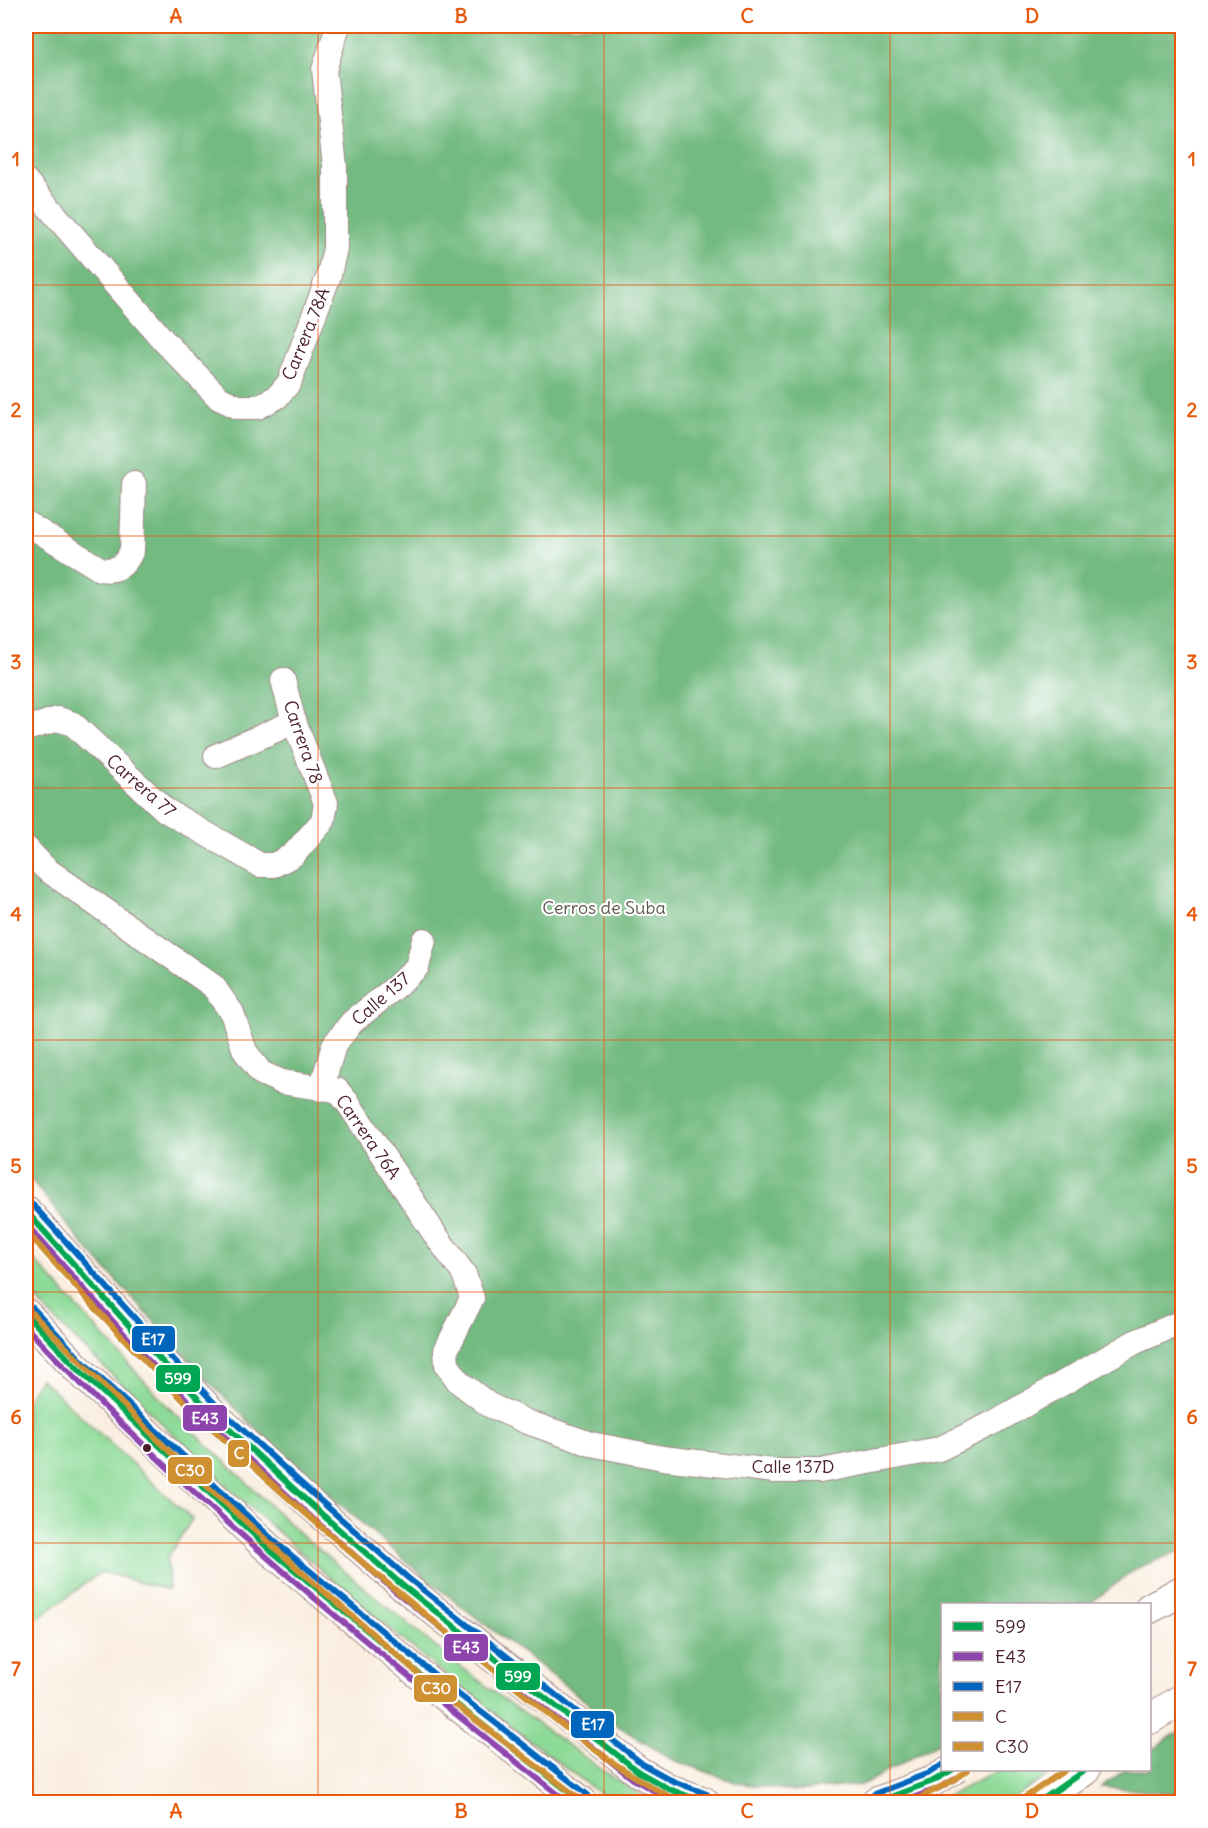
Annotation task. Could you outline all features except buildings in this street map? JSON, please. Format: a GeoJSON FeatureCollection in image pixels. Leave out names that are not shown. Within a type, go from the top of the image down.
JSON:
{"type":"FeatureCollection","features":[{"type":"Feature","properties":{"kind":"main road"},"geometry":{"type":"LineString","coordinates":[[26,1211],[150,1349],[216,1417],[299,1495],[402,1585],[639,1772],[669,1789],[704,1803]]}},
{"type":"Feature","properties":{"kind":"main road"},"geometry":{"type":"LineString","coordinates":[[26,1314],[77,1368],[267,1547],[447,1697],[582,1803]]}},
{"type":"Feature","properties":{"kind":"main road"},"geometry":{"type":"LineString","coordinates":[[1151,1607],[1182,1591]]}},
{"type":"Feature","properties":{"kind":"main road"},"geometry":{"type":"LineString","coordinates":[[1151,1718],[1182,1699]]}},
{"type":"Feature","properties":{"kind":"main road"},"geometry":{"type":"LineString","coordinates":[[535,1764],[566,1803]]}},
{"type":"Feature","properties":{"kind":"main road"},"geometry":{"type":"LineString","coordinates":[[877,1803],[933,1781],[950,1771]]}},
{"type":"Feature","properties":{"kind":"main road"},"geometry":{"type":"LineString","coordinates":[[1039,1803],[1083,1771]]}},
{"type":"Feature","properties":{"kind":"street","name":"Carrera 78A"},"geometry":{"type":"LineString","coordinates":[[26,181],[164,341],[219,398],[238,407],[258,407],[277,397],[289,383],[329,275],[335,248],[335,166],[324,70],[339,26]]}},
{"type":"Feature","properties":{"kind":"street"},"geometry":{"type":"LineString","coordinates":[[26,523],[100,569],[110,571],[120,568],[128,560],[132,550],[134,484]]}},
{"type":"Feature","properties":{"kind":"street","name":"Carrera 78"},"geometry":{"type":"LineString","coordinates":[[283,680],[294,722],[326,803]]}},
{"type":"Feature","properties":{"kind":"street","name":"Carrera 77"},"geometry":{"type":"LineString","coordinates":[[26,729],[58,719],[73,724],[165,810],[260,865],[274,865],[293,855],[322,820],[326,803]]}},
{"type":"Feature","properties":{"kind":"street"},"geometry":{"type":"LineString","coordinates":[[216,756],[294,722]]}},
{"type":"Feature","properties":{"kind":"street","name":"Carrera 76A"},"geometry":{"type":"LineString","coordinates":[[26,848],[46,869],[213,986],[232,1013],[245,1051],[261,1073],[282,1082],[337,1090],[348,1103],[434,1233],[464,1274],[472,1298],[446,1350]]}},
{"type":"Feature","properties":{"kind":"street","name":"Calle 137"},"geometry":{"type":"LineString","coordinates":[[321,1089],[334,1045],[352,1022],[417,967],[424,940]]}},
{"type":"Feature","properties":{"kind":"street","name":"Calle 137D"},"geometry":{"type":"LineString","coordinates":[[446,1350],[447,1365],[459,1382],[489,1405],[527,1422],[591,1444],[688,1461],[774,1471],[820,1471],[939,1449],[993,1423],[1135,1342],[1182,1322]]}},
{"type":"Feature","properties":{"kind":"green space","name":"Cerros de Suba"},"geometry":{"type":"Polygon","coordinates":[[[26,26],[1182,26],[1182,1550],[1137,1568],[1090,1603],[941,1603],[941,1742],[862,1785],[793,1791],[738,1783],[671,1759],[618,1726],[434,1585],[320,1487],[214,1387],[81,1242],[26,1173],[26,26]]]}},
{"type":"Feature","properties":{"kind":"green space"},"geometry":{"type":"Polygon","coordinates":[[[26,1251],[168,1407],[299,1533],[433,1645],[503,1699],[615,1779],[652,1802],[611,1802],[466,1692],[362,1606],[236,1495],[51,1316],[26,1286],[26,1251]]]}},
{"type":"Feature","properties":{"kind":"green space"},"geometry":{"type":"Polygon","coordinates":[[[40,1378],[192,1519],[167,1558],[169,1590],[101,1572],[26,1627],[26,1401],[40,1378]]]}},
{"type":"Feature","properties":{"kind":"green space"},"geometry":{"type":"Polygon","coordinates":[[[1182,1729],[1182,1794],[1101,1787],[1124,1771],[1151,1771],[1151,1751],[1182,1729]]]}},
{"type":"Feature","properties":{"kind":"green space"},"geometry":{"type":"Polygon","coordinates":[[[997,1771],[1054,1771],[1009,1802],[937,1802],[997,1771]]]}},
{"type":"Feature","properties":{"kind":"transit line","name":"E17"},"geometry":{"type":"LineString","coordinates":[[33,1205],[157,1343],[222,1411],[408,1578],[644,1765],[673,1781],[707,1794]]}},
{"type":"Feature","properties":{"kind":"transit line","name":"599"},"geometry":{"type":"LineString","coordinates":[[26,1211],[150,1349],[216,1417],[402,1585],[639,1772],[669,1789],[704,1802]]}},
{"type":"Feature","properties":{"kind":"transit line","name":"E43"},"geometry":{"type":"LineString","coordinates":[[26,1224],[143,1355],[210,1423],[302,1509],[396,1592],[633,1779],[679,1802]]}},
{"type":"Feature","properties":{"kind":"transit line","name":"C"},"geometry":{"type":"LineString","coordinates":[[26,1231],[169,1386],[224,1440],[331,1536],[575,1735],[626,1771],[680,1802]]}},
{"type":"Feature","properties":{"kind":"transit line","name":"C30"},"geometry":{"type":"LineString","coordinates":[[26,1307],[176,1458],[297,1568],[444,1696],[584,1802]]}},
{"type":"Feature","properties":{"kind":"transit line","name":"E17"},"geometry":{"type":"LineString","coordinates":[[33,1308],[83,1362],[273,1540],[453,1690],[588,1795]]}},
{"type":"Feature","properties":{"kind":"transit line","name":"599"},"geometry":{"type":"LineString","coordinates":[[26,1314],[77,1368],[267,1547],[447,1697],[582,1802]]}},
{"type":"Feature","properties":{"kind":"transit line","name":"E43"},"geometry":{"type":"LineString","coordinates":[[26,1327],[154,1454],[288,1575],[426,1690],[568,1802]]}},
{"type":"Feature","properties":{"kind":"transit line","name":"E17"},"geometry":{"type":"LineString","coordinates":[[874,1794],[929,1773],[941,1766]]}},
{"type":"Feature","properties":{"kind":"transit line","name":"599"},"geometry":{"type":"LineString","coordinates":[[877,1802],[933,1781],[950,1771]]}},
{"type":"Feature","properties":{"kind":"transit line","name":"C"},"geometry":{"type":"LineString","coordinates":[[912,1802],[967,1771]]}},
{"type":"Feature","properties":{"kind":"transit line","name":"C"},"geometry":{"type":"LineString","coordinates":[[1018,1802],[1064,1771]]}},
{"type":"Feature","properties":{"kind":"transit line","name":"599"},"geometry":{"type":"LineString","coordinates":[[1039,1802],[1084,1771]]}},
{"type":"Feature","properties":{"kind":"transit line","name":"E43"},"geometry":{"type":"LineString","coordinates":[[901,1802],[937,1789],[957,1778]]}}]}
